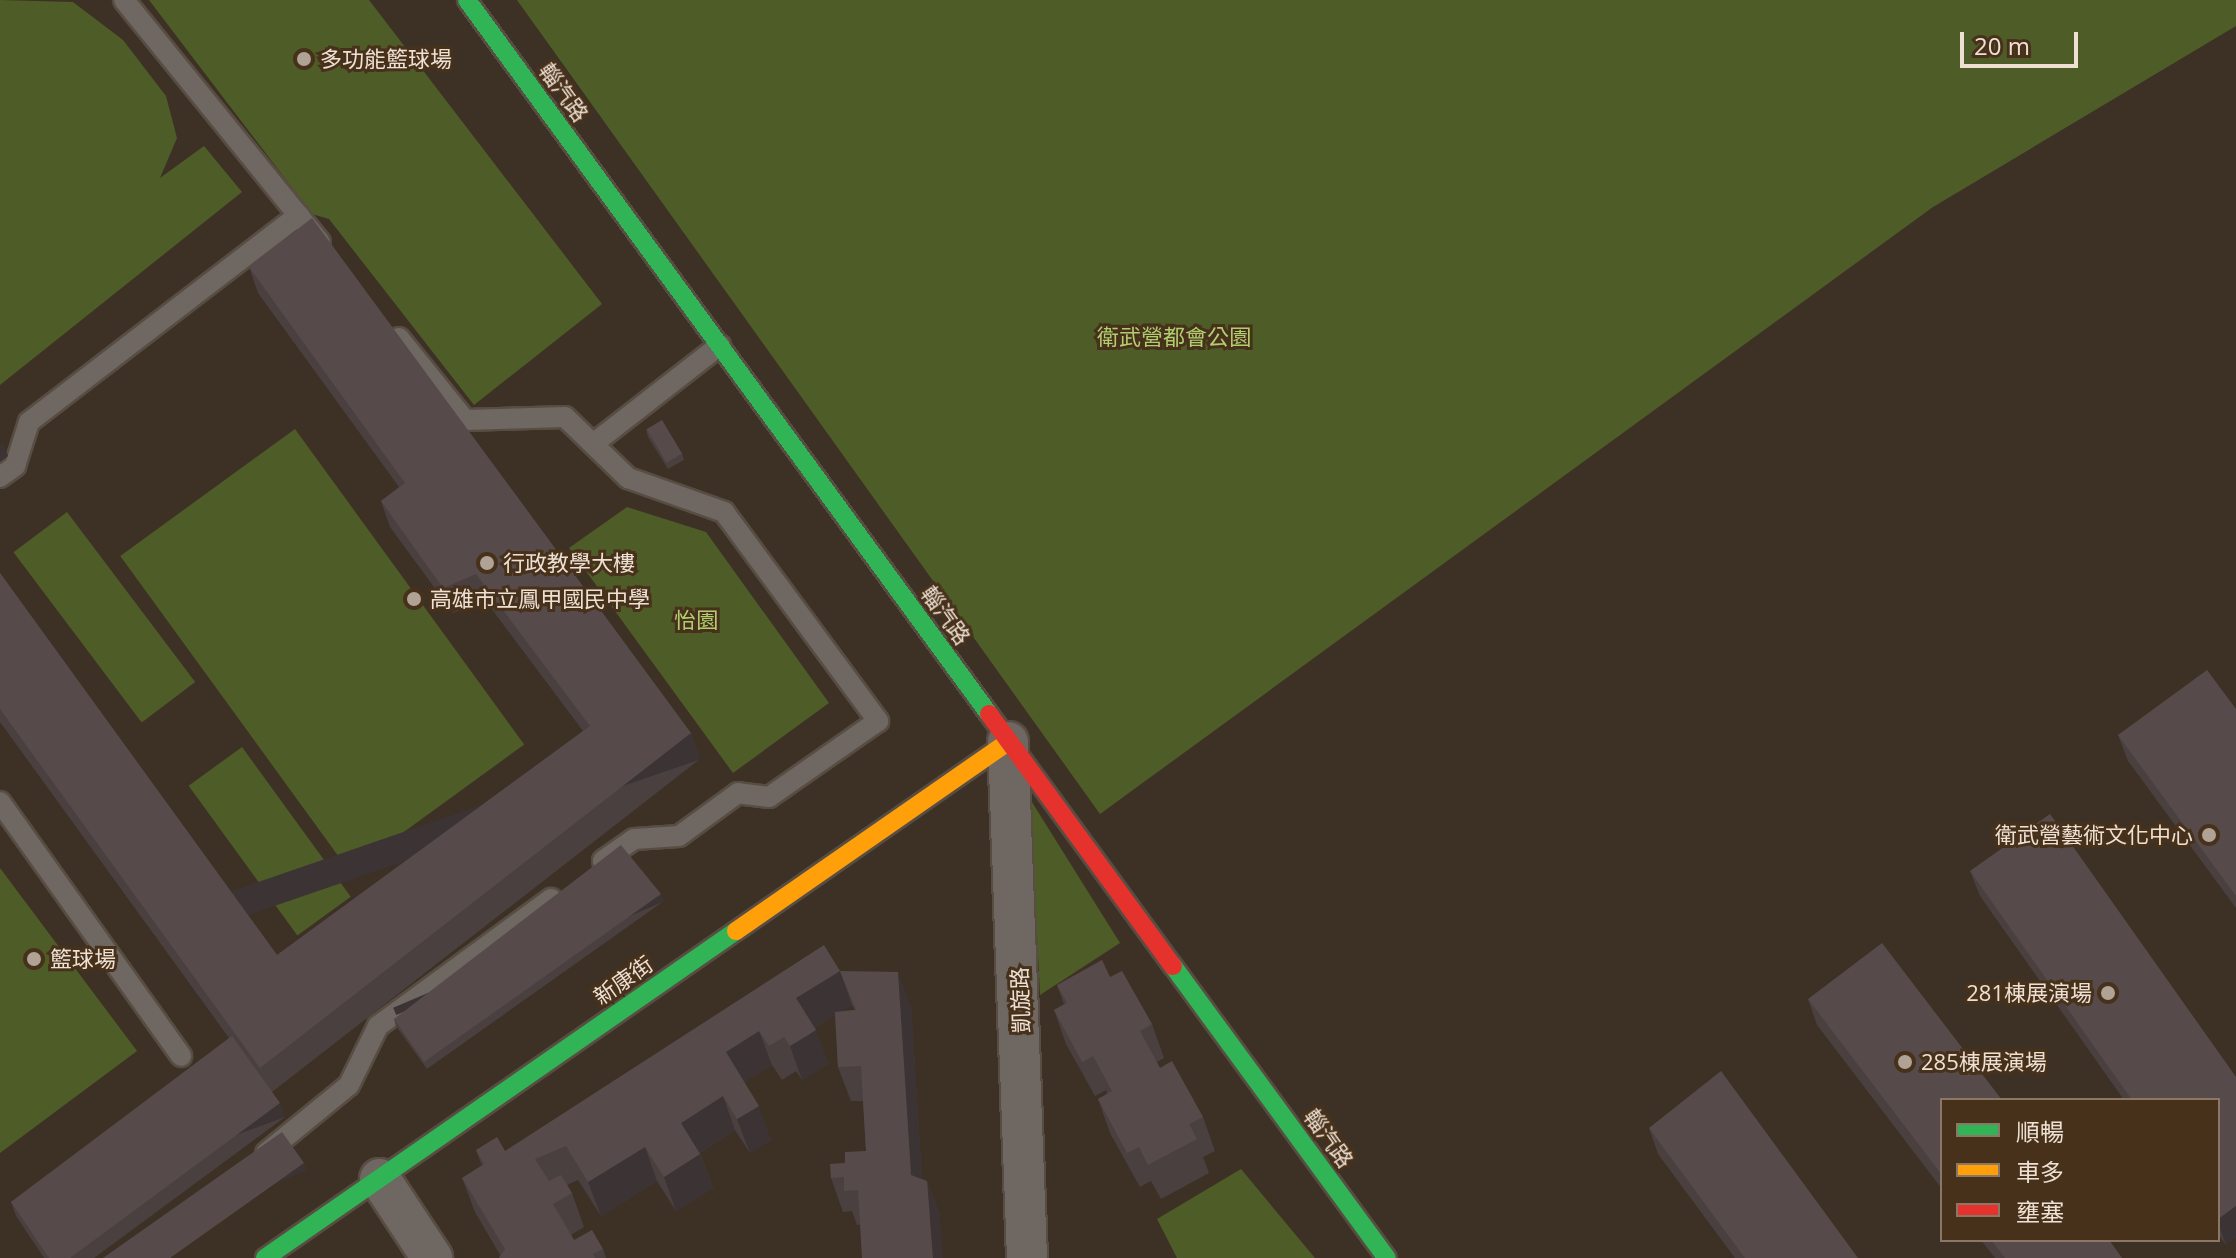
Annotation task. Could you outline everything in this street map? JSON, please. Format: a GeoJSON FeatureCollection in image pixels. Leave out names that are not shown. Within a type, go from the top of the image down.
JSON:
{"type":"FeatureCollection","features":[{"type":"Feature","properties":{"kind":"street","name":"輜汽路"},"geometry":{"type":"LineString","coordinates":[[467,0],[1387,1258]]}},
{"type":"Feature","properties":{"kind":"street","name":"新康街"},"geometry":{"type":"LineString","coordinates":[[265,1258],[1008,742]]}},
{"type":"Feature","properties":{"kind":"street","name":"凱旋路"},"geometry":{"type":"LineString","coordinates":[[1008,742],[1027,1258]]}},
{"type":"Feature","properties":{"kind":"street"},"geometry":{"type":"LineString","coordinates":[[380,1179],[432,1258]]}},
{"type":"Feature","properties":{"kind":"lane"},"geometry":{"type":"LineString","coordinates":[[124,0],[338,263]]}},
{"type":"Feature","properties":{"kind":"lane"},"geometry":{"type":"LineString","coordinates":[[0,477],[15,466],[29,422],[299,215]]}},
{"type":"Feature","properties":{"kind":"lane"},"geometry":{"type":"LineString","coordinates":[[246,1167],[349,1085],[378,1026],[634,839],[679,836],[738,793],[769,797],[878,721],[724,512],[628,478],[565,417],[465,420],[387,324]]}},
{"type":"Feature","properties":{"kind":"lane"},"geometry":{"type":"LineString","coordinates":[[593,444],[720,345]]}},
{"type":"Feature","properties":{"kind":"lane"},"geometry":{"type":"LineString","coordinates":[[0,802],[181,1056]]}},
{"type":"Feature","properties":{"kind":"green space"},"geometry":{"type":"Polygon","coordinates":[[[0,0],[73,2],[123,40],[166,96],[177,138],[160,178],[204,146],[242,192],[0,385],[0,0]]]}},
{"type":"Feature","properties":{"kind":"green space"},"geometry":{"type":"Polygon","coordinates":[[[149,0],[369,0],[602,304],[474,405],[329,219],[312,214],[149,0]]]}},
{"type":"Feature","properties":{"kind":"green space","name":"衛武營都會公園"},"geometry":{"type":"Polygon","coordinates":[[[517,0],[2236,0],[2236,26],[1933,207],[1100,814],[517,0]]]}},
{"type":"Feature","properties":{"kind":"green space"},"geometry":{"type":"Polygon","coordinates":[[[295,429],[524,745],[349,871],[120,556],[295,429]]]}},
{"type":"Feature","properties":{"kind":"green space","name":"怡園"},"geometry":{"type":"Polygon","coordinates":[[[627,507],[706,532],[829,703],[733,773],[569,548],[627,507]]]}},
{"type":"Feature","properties":{"kind":"green space"},"geometry":{"type":"Polygon","coordinates":[[[67,512],[195,682],[142,722],[13,552],[67,512]]]}},
{"type":"Feature","properties":{"kind":"green space"},"geometry":{"type":"Polygon","coordinates":[[[242,747],[351,897],[297,935],[189,786],[242,747]]]}},
{"type":"Feature","properties":{"kind":"green space"},"geometry":{"type":"Polygon","coordinates":[[[1030,799],[1120,943],[1040,995],[1030,799]]]}},
{"type":"Feature","properties":{"kind":"green space","name":"籃球場"},"geometry":{"type":"Polygon","coordinates":[[[0,868],[137,1051],[0,1153],[0,868]]]}},
{"type":"Feature","properties":{"kind":"green space"},"geometry":{"type":"Polygon","coordinates":[[[1241,1169],[1315,1258],[1177,1258],[1157,1219],[1241,1169]]]}},
{"type":"Feature","properties":{"kind":"building"},"geometry":{"type":"Polygon","coordinates":[[[312,218],[691,733],[260,1068],[0,709],[0,573],[277,955],[590,726],[476,574],[443,588],[381,501],[405,483],[249,267],[312,218]]]}},
{"type":"Feature","properties":{"kind":"building"},"geometry":{"type":"Polygon","coordinates":[[[662,420],[682,453],[667,463],[647,429],[662,420]]]}},
{"type":"Feature","properties":{"kind":"building","name":"衛武營藝術文化中心"},"geometry":{"type":"Polygon","coordinates":[[[2207,670],[2236,709],[2236,896],[2118,735],[2207,670]]]}},
{"type":"Feature","properties":{"kind":"building","name":"281棟展演場"},"geometry":{"type":"Polygon","coordinates":[[[2050,814],[2236,1077],[2236,1206],[2220,1218],[2220,1098],[2131,1098],[1970,871],[2050,814]]]}},
{"type":"Feature","properties":{"kind":"building"},"geometry":{"type":"Polygon","coordinates":[[[621,845],[661,894],[424,1062],[394,1019],[621,845]]]}},
{"type":"Feature","properties":{"kind":"building","name":"285棟展演場"},"geometry":{"type":"Polygon","coordinates":[[[1882,943],[2000,1098],[1940,1098],[1940,1172],[1808,999],[1882,943]]]}},
{"type":"Feature","properties":{"kind":"building"},"geometry":{"type":"Polygon","coordinates":[[[824,945],[840,971],[796,998],[816,1030],[790,1046],[784,1037],[769,1046],[759,1031],[726,1052],[759,1106],[737,1119],[723,1096],[681,1123],[700,1154],[664,1177],[645,1147],[588,1182],[566,1146],[535,1159],[549,1181],[561,1175],[572,1193],[553,1204],[574,1240],[592,1230],[603,1249],[593,1254],[595,1258],[499,1258],[505,1249],[462,1178],[484,1164],[476,1150],[497,1137],[505,1151],[824,945]]]}},
{"type":"Feature","properties":{"kind":"building"},"geometry":{"type":"Polygon","coordinates":[[[1102,960],[1110,977],[1122,971],[1152,1024],[1140,1031],[1160,1068],[1172,1061],[1203,1117],[1189,1124],[1197,1139],[1148,1165],[1139,1147],[1127,1153],[1098,1099],[1112,1091],[1093,1056],[1082,1062],[1054,1010],[1067,1003],[1057,985],[1102,960]]]}},
{"type":"Feature","properties":{"kind":"building"},"geometry":{"type":"Polygon","coordinates":[[[840,971],[898,972],[911,1175],[927,1181],[933,1258],[862,1258],[858,1190],[844,1191],[844,1177],[831,1178],[830,1164],[845,1163],[845,1152],[866,1151],[861,1066],[838,1067],[835,1012],[856,1010],[840,971]]]}},
{"type":"Feature","properties":{"kind":"building"},"geometry":{"type":"Polygon","coordinates":[[[232,1036],[280,1103],[70,1258],[49,1258],[11,1202],[232,1036]]]}},
{"type":"Feature","properties":{"kind":"building"},"geometry":{"type":"Polygon","coordinates":[[[1721,1071],[1858,1258],[1745,1258],[1649,1128],[1721,1071]]]}},
{"type":"Feature","properties":{"kind":"building"},"geometry":{"type":"Polygon","coordinates":[[[282,1132],[304,1163],[170,1258],[103,1258],[282,1132]]]}},
{"type":"Feature","properties":{"kind":"building"},"geometry":{"type":"Polygon","coordinates":[[[1993,1242],[2110,1242],[2122,1258],[2005,1258],[1993,1242]]]}},
{"type":"Feature","properties":{"kind":"traffic: fast"},"geometry":{"type":"LineString","coordinates":[[467,0],[989,714]]}},
{"type":"Feature","properties":{"kind":"traffic: fast"},"geometry":{"type":"LineString","coordinates":[[265,1258],[736,931]]}},
{"type":"Feature","properties":{"kind":"traffic: fast"},"geometry":{"type":"LineString","coordinates":[[1173,966],[1387,1258]]}},
{"type":"Feature","properties":{"kind":"traffic: slow"},"geometry":{"type":"LineString","coordinates":[[736,931],[1008,742]]}},
{"type":"Feature","properties":{"kind":"traffic: jam"},"geometry":{"type":"LineString","coordinates":[[989,714],[1173,966]]}},
{"type":"Feature","properties":{"kind":"place","name":"多功能籃球場"},"geometry":{"type":"Point","coordinates":[304,59]}},
{"type":"Feature","properties":{"kind":"place","name":"行政教學大樓"},"geometry":{"type":"Point","coordinates":[487,563]}},
{"type":"Feature","properties":{"kind":"place","name":"高雄市立鳳甲國民中學"},"geometry":{"type":"Point","coordinates":[414,599]}},
{"type":"Feature","properties":{"kind":"place","name":"衛武營藝術文化中心"},"geometry":{"type":"Point","coordinates":[2209,835]}},
{"type":"Feature","properties":{"kind":"place","name":"籃球場"},"geometry":{"type":"Point","coordinates":[34,959]}},
{"type":"Feature","properties":{"kind":"place","name":"281棟展演場"},"geometry":{"type":"Point","coordinates":[2108,993]}},
{"type":"Feature","properties":{"kind":"place","name":"285棟展演場"},"geometry":{"type":"Point","coordinates":[1905,1062]}}]}
